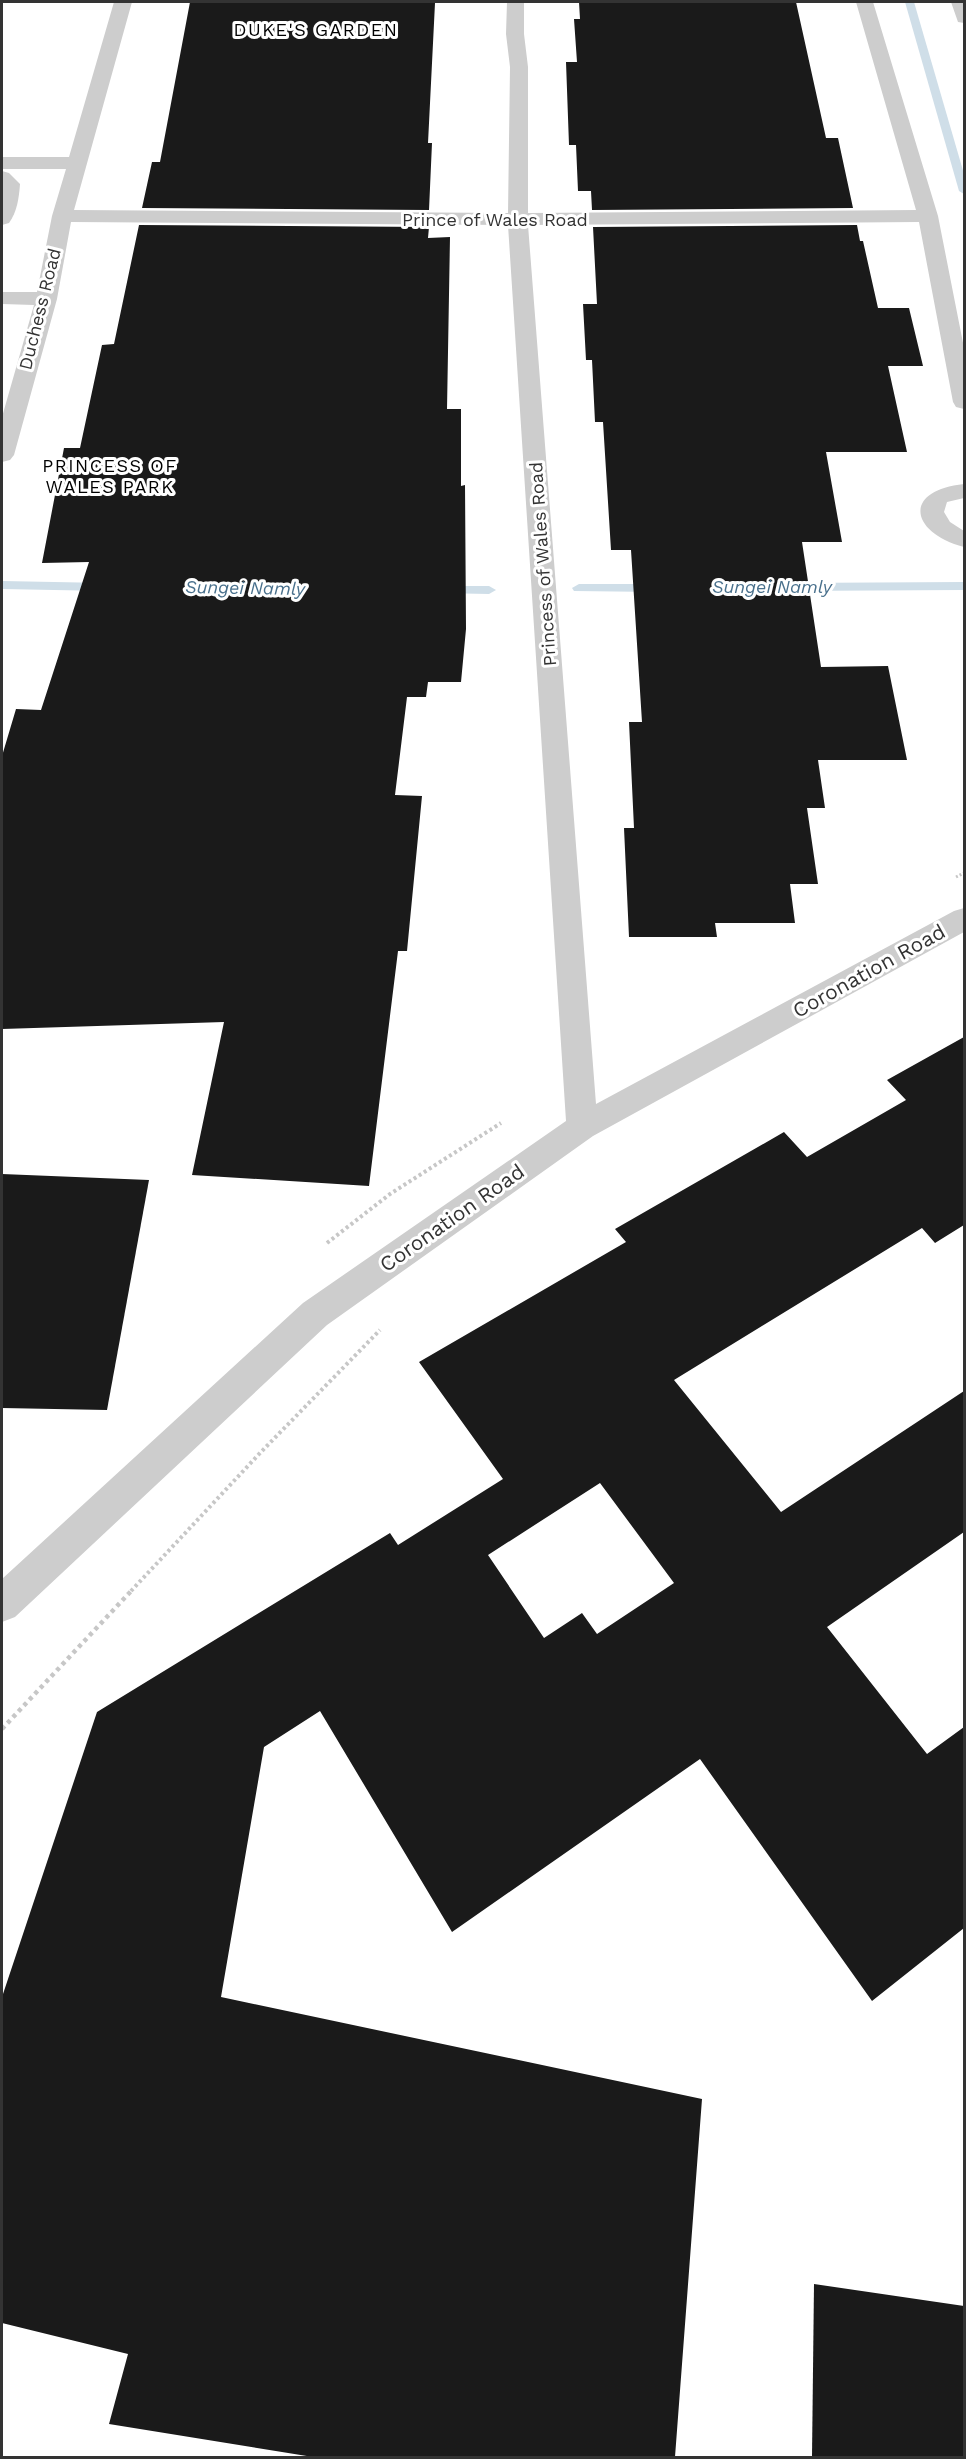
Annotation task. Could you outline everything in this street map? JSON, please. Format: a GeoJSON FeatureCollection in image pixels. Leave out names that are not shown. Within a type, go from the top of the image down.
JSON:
{"type":"FeatureCollection","features":[{"type":"Feature","properties":{"kind":"street","name":"Duchess Road"},"geometry":{"type":"LineString","coordinates":[[2,455],[5,429],[46,299],[62,216],[123,2]]}},
{"type":"Feature","properties":{"kind":"street","name":"Princess of Wales Road"},"geometry":{"type":"LineString","coordinates":[[516,2],[515,34],[519,67],[518,220],[582,1127]]}},
{"type":"Feature","properties":{"kind":"street"},"geometry":{"type":"LineString","coordinates":[[865,2],[928,216],[964,402]]}},
{"type":"Feature","properties":{"kind":"street"},"geometry":{"type":"LineString","coordinates":[[958,2],[964,18]]}},
{"type":"Feature","properties":{"kind":"street"},"geometry":{"type":"LineString","coordinates":[[2,163],[78,163]]}},
{"type":"Feature","properties":{"kind":"street"},"geometry":{"type":"LineString","coordinates":[[2,177],[10,184],[10,191],[2,219]]}},
{"type":"Feature","properties":{"kind":"street","name":"Prince of Wales Road"},"geometry":{"type":"LineString","coordinates":[[62,216],[518,220],[928,216]]}},
{"type":"Feature","properties":{"kind":"street"},"geometry":{"type":"LineString","coordinates":[[2,298],[46,299]]}},
{"type":"Feature","properties":{"kind":"street"},"geometry":{"type":"LineString","coordinates":[[964,491],[945,494],[937,499],[932,506],[931,515],[936,524],[964,539]]}},
{"type":"Feature","properties":{"kind":"street","name":"Coronation Road"},"geometry":{"type":"LineString","coordinates":[[2,1605],[315,1314],[582,1127],[964,919]]}},
{"type":"Feature","properties":{"kind":"path"},"geometry":{"type":"LineString","coordinates":[[2,1729],[261,1452],[381,1329]]}},
{"type":"Feature","properties":{"kind":"building"},"geometry":{"type":"Polygon","coordinates":[[[190,2],[435,3],[428,143],[432,143],[429,210],[142,208],[152,162],[160,162],[190,2]]]}},
{"type":"Feature","properties":{"kind":"building"},"geometry":{"type":"Polygon","coordinates":[[[579,2],[796,2],[826,138],[838,138],[853,208],[592,210],[591,191],[578,191],[576,145],[569,145],[566,62],[577,62],[574,19],[580,19],[579,2]]]}},
{"type":"Feature","properties":{"kind":"building"},"geometry":{"type":"Polygon","coordinates":[[[139,225],[429,227],[428,238],[450,237],[447,409],[461,409],[461,486],[465,485],[466,629],[461,682],[428,682],[426,697],[407,697],[395,795],[422,796],[407,951],[398,951],[369,1186],[192,1175],[224,1022],[2,1029],[2,756],[16,709],[41,710],[89,562],[42,563],[64,448],[80,448],[102,345],[114,344],[139,225]]]}},
{"type":"Feature","properties":{"kind":"building"},"geometry":{"type":"Polygon","coordinates":[[[857,225],[860,241],[863,241],[878,308],[909,308],[923,366],[888,366],[907,452],[826,452],[842,542],[802,542],[821,667],[888,666],[907,760],[818,760],[825,808],[807,808],[818,884],[790,884],[795,923],[715,923],[717,937],[629,937],[624,828],[634,828],[629,722],[642,722],[631,550],[611,550],[603,422],[595,422],[592,360],[586,360],[583,304],[597,304],[593,227],[857,225]]]}},
{"type":"Feature","properties":{"kind":"building"},"geometry":{"type":"Polygon","coordinates":[[[964,1037],[964,1225],[935,1243],[922,1228],[674,1380],[781,1512],[964,1391],[964,1532],[827,1627],[927,1754],[964,1727],[964,1928],[872,2001],[700,1759],[452,1932],[320,1711],[264,1747],[221,1997],[702,2099],[675,2457],[313,2457],[109,2424],[128,2354],[2,2323],[2,1997],[97,1712],[390,1533],[398,1545],[503,1479],[419,1362],[626,1242],[615,1229],[784,1132],[807,1157],[906,1100],[887,1080],[964,1037]],[[600,1483],[488,1555],[544,1638],[582,1613],[597,1634],[674,1583],[600,1483]]]}},
{"type":"Feature","properties":{"kind":"building"},"geometry":{"type":"Polygon","coordinates":[[[2,1174],[149,1180],[107,1410],[2,1408],[2,1174]]]}},
{"type":"Feature","properties":{"kind":"building"},"geometry":{"type":"Polygon","coordinates":[[[814,2284],[964,2306],[964,2457],[812,2457],[814,2284]]]}},
{"type":"Feature","properties":{"kind":"waterway","name":"Sungei Namly"},"geometry":{"type":"LineString","coordinates":[[909,2],[964,191]]}},
{"type":"Feature","properties":{"kind":"waterway","name":"Sungei Namly"},"geometry":{"type":"LineString","coordinates":[[2,585],[106,587]]}},
{"type":"Feature","properties":{"kind":"waterway","name":"Sungei Namly"},"geometry":{"type":"LineString","coordinates":[[786,587],[964,586]]}},
{"type":"Feature","properties":{"kind":"waterway","name":"Sungei Namly"},"geometry":{"type":"LineString","coordinates":[[579,588],[657,588]]}},
{"type":"Feature","properties":{"kind":"waterway","name":"Sungei Namly"},"geometry":{"type":"LineString","coordinates":[[443,590],[489,590]]}},
{"type":"Feature","properties":{"kind":"district","name":"DUKE'S GARDEN"},"geometry":{"type":"Point","coordinates":[316,30]}},
{"type":"Feature","properties":{"kind":"district","name":"PRINCESS OF WALES PARK"},"geometry":{"type":"Point","coordinates":[110,476]}}]}
